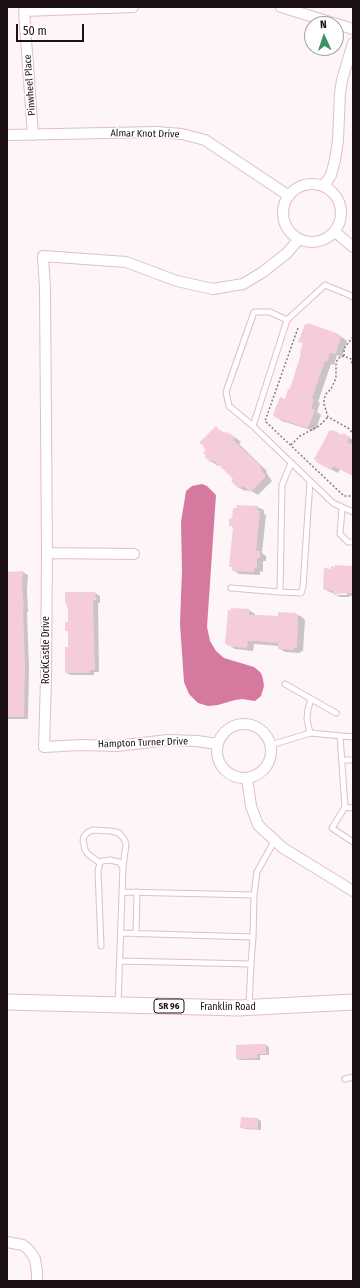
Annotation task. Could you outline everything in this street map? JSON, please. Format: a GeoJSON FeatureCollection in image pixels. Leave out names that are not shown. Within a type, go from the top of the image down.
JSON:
{"type":"FeatureCollection","features":[{"type":"Feature","properties":{"kind":"main road","name":"Franklin Road"},"geometry":{"type":"LineString","coordinates":[[7,1002],[249,1007],[353,1002]]}},
{"type":"Feature","properties":{"kind":"street","name":"Pinwheel Place"},"geometry":{"type":"LineString","coordinates":[[33,135],[24,11],[133,7]]}},
{"type":"Feature","properties":{"kind":"street"},"geometry":{"type":"LineString","coordinates":[[281,7],[353,28]]}},
{"type":"Feature","properties":{"kind":"street"},"geometry":{"type":"LineString","coordinates":[[324,186],[331,175],[335,160],[338,140],[342,80],[353,43]]}},
{"type":"Feature","properties":{"kind":"street","name":"Almar Knot Drive"},"geometry":{"type":"LineString","coordinates":[[7,135],[156,132],[182,134],[205,140],[289,196]]}},
{"type":"Feature","properties":{"kind":"street"},"geometry":{"type":"LineString","coordinates":[[314,184],[324,186],[337,198],[341,206],[342,216],[340,223],[335,232],[325,239],[316,242],[308,242],[299,239],[288,230],[284,222],[284,205],[296,188],[314,184]]}},
{"type":"Feature","properties":{"kind":"street"},"geometry":{"type":"LineString","coordinates":[[335,232],[353,247]]}},
{"type":"Feature","properties":{"kind":"street","name":"RockCastle Drive"},"geometry":{"type":"LineString","coordinates":[[44,747],[48,553],[45,289],[43,256],[126,262],[177,281],[213,289],[243,284],[263,272],[287,253],[299,239]]}},
{"type":"Feature","properties":{"kind":"street"},"geometry":{"type":"LineString","coordinates":[[48,553],[134,554]]}},
{"type":"Feature","properties":{"kind":"street"},"geometry":{"type":"LineString","coordinates":[[248,724],[261,729],[267,735],[271,745],[268,764],[262,772],[256,776],[247,778],[234,776],[225,770],[221,766],[217,757],[217,744],[224,732],[234,725],[248,724]]}},
{"type":"Feature","properties":{"kind":"street","name":"Hampton Turner Drive"},"geometry":{"type":"LineString","coordinates":[[44,747],[81,745],[117,746],[168,740],[217,744]]}},
{"type":"Feature","properties":{"kind":"street"},"geometry":{"type":"LineString","coordinates":[[247,778],[251,806],[258,825],[283,848],[353,891]]}},
{"type":"Feature","properties":{"kind":"street"},"geometry":{"type":"LineString","coordinates":[[7,1242],[22,1245],[29,1250],[35,1259],[37,1281]]}},
{"type":"Feature","properties":{"kind":"lane"},"geometry":{"type":"LineString","coordinates":[[253,426],[287,320],[325,286],[353,297]]}},
{"type":"Feature","properties":{"kind":"lane"},"geometry":{"type":"LineString","coordinates":[[287,320],[270,312],[254,312],[226,392],[229,406],[253,426],[333,503],[353,512]]}},
{"type":"Feature","properties":{"kind":"lane"},"geometry":{"type":"LineString","coordinates":[[280,592],[282,485],[291,463]]}},
{"type":"Feature","properties":{"kind":"lane"},"geometry":{"type":"LineString","coordinates":[[231,588],[301,593],[303,587],[310,481]]}},
{"type":"Feature","properties":{"kind":"lane"},"geometry":{"type":"LineString","coordinates":[[342,508],[340,534],[348,542],[353,542]]}},
{"type":"Feature","properties":{"kind":"lane"},"geometry":{"type":"LineString","coordinates":[[285,684],[336,713]]}},
{"type":"Feature","properties":{"kind":"lane"},"geometry":{"type":"LineString","coordinates":[[310,733],[307,718],[311,699]]}},
{"type":"Feature","properties":{"kind":"lane"},"geometry":{"type":"LineString","coordinates":[[271,745],[310,733],[353,737]]}},
{"type":"Feature","properties":{"kind":"lane"},"geometry":{"type":"LineString","coordinates":[[340,736],[345,807],[332,828],[353,842]]}},
{"type":"Feature","properties":{"kind":"lane"},"geometry":{"type":"LineString","coordinates":[[342,760],[353,760]]}},
{"type":"Feature","properties":{"kind":"lane"},"geometry":{"type":"LineString","coordinates":[[345,807],[353,808]]}},
{"type":"Feature","properties":{"kind":"lane"},"geometry":{"type":"LineString","coordinates":[[100,863],[85,850],[82,840],[84,836],[92,830],[119,833],[126,844],[123,867],[118,1005]]}},
{"type":"Feature","properties":{"kind":"lane"},"geometry":{"type":"LineString","coordinates":[[249,1007],[256,872],[275,840]]}},
{"type":"Feature","properties":{"kind":"lane"},"geometry":{"type":"LineString","coordinates":[[100,863],[102,861],[110,860],[119,862],[123,867]]}},
{"type":"Feature","properties":{"kind":"lane"},"geometry":{"type":"LineString","coordinates":[[100,863],[98,871],[101,946]]}},
{"type":"Feature","properties":{"kind":"lane"},"geometry":{"type":"LineString","coordinates":[[122,892],[254,895]]}},
{"type":"Feature","properties":{"kind":"lane"},"geometry":{"type":"LineString","coordinates":[[136,934],[138,892]]}},
{"type":"Feature","properties":{"kind":"lane"},"geometry":{"type":"LineString","coordinates":[[121,933],[253,937]]}},
{"type":"Feature","properties":{"kind":"lane"},"geometry":{"type":"LineString","coordinates":[[120,961],[251,964]]}},
{"type":"Feature","properties":{"kind":"lane"},"geometry":{"type":"LineString","coordinates":[[345,1079],[353,1078]]}},
{"type":"Feature","properties":{"kind":"path"},"geometry":{"type":"LineString","coordinates":[[298,328],[265,421],[344,496],[353,496]]}},
{"type":"Feature","properties":{"kind":"path"},"geometry":{"type":"LineString","coordinates":[[344,356],[345,347],[353,337]]}},
{"type":"Feature","properties":{"kind":"path"},"geometry":{"type":"LineString","coordinates":[[353,367],[351,359],[344,356],[340,357],[336,362],[336,378],[324,399],[325,411],[328,417],[348,428],[353,433]]}},
{"type":"Feature","properties":{"kind":"path"},"geometry":{"type":"LineString","coordinates":[[291,445],[300,436],[319,426],[328,417]]}},
{"type":"Feature","properties":{"kind":"shaded area"},"geometry":{"type":"Polygon","coordinates":[[[202,484],[207,486],[216,495],[207,627],[210,641],[216,651],[224,658],[254,667],[261,673],[264,686],[261,696],[255,701],[242,699],[208,706],[198,703],[189,694],[184,682],[180,624],[182,570],[181,522],[186,491],[192,486],[202,484]]]}},
{"type":"Feature","properties":{"kind":"building"},"geometry":{"type":"Polygon","coordinates":[[[308,323],[341,336],[336,354],[330,353],[327,362],[325,361],[312,398],[314,399],[311,409],[315,410],[307,428],[274,417],[275,416],[273,415],[280,397],[285,399],[288,389],[290,389],[303,343],[298,342],[305,324],[307,325],[308,323]]]}},
{"type":"Feature","properties":{"kind":"building"},"geometry":{"type":"Polygon","coordinates":[[[216,426],[220,431],[221,430],[224,433],[226,431],[235,438],[233,440],[261,466],[260,468],[266,476],[251,492],[243,486],[241,488],[239,486],[238,488],[231,481],[233,479],[222,468],[213,460],[211,463],[205,457],[206,455],[203,453],[206,450],[203,447],[204,446],[199,443],[216,426]]]}},
{"type":"Feature","properties":{"kind":"building"},"geometry":{"type":"Polygon","coordinates":[[[330,430],[342,435],[343,433],[350,437],[347,442],[353,445],[353,476],[333,466],[331,470],[316,462],[317,461],[314,459],[330,430]]]}},
{"type":"Feature","properties":{"kind":"building"},"geometry":{"type":"Polygon","coordinates":[[[237,505],[258,506],[257,510],[260,511],[256,551],[260,551],[260,558],[257,558],[257,568],[254,568],[254,572],[232,571],[232,567],[229,567],[233,526],[229,526],[229,518],[232,519],[233,508],[236,508],[237,505]]]}},
{"type":"Feature","properties":{"kind":"building"},"geometry":{"type":"Polygon","coordinates":[[[335,565],[353,566],[353,593],[333,594],[333,591],[323,589],[324,568],[331,569],[331,566],[335,567],[335,565]]]}},
{"type":"Feature","properties":{"kind":"building"},"geometry":{"type":"Polygon","coordinates":[[[23,571],[22,587],[25,665],[24,717],[7,717],[7,572],[23,571]]]}},
{"type":"Feature","properties":{"kind":"building"},"geometry":{"type":"Polygon","coordinates":[[[65,592],[95,592],[96,600],[93,601],[95,670],[90,670],[90,673],[65,673],[65,647],[68,647],[68,631],[65,631],[65,622],[68,622],[68,610],[65,601],[65,592]]]}},
{"type":"Feature","properties":{"kind":"building"},"geometry":{"type":"Polygon","coordinates":[[[231,608],[249,609],[249,615],[278,616],[278,612],[296,613],[296,615],[298,615],[297,648],[294,647],[294,650],[278,649],[278,643],[257,641],[248,641],[247,648],[228,646],[228,644],[225,644],[228,610],[231,610],[231,608]]]}},
{"type":"Feature","properties":{"kind":"building"},"geometry":{"type":"Polygon","coordinates":[[[266,1044],[266,1054],[257,1054],[258,1058],[236,1059],[236,1045],[266,1044]]]}},
{"type":"Feature","properties":{"kind":"building"},"geometry":{"type":"Polygon","coordinates":[[[241,1117],[258,1118],[258,1129],[240,1128],[241,1117]]]}}]}
